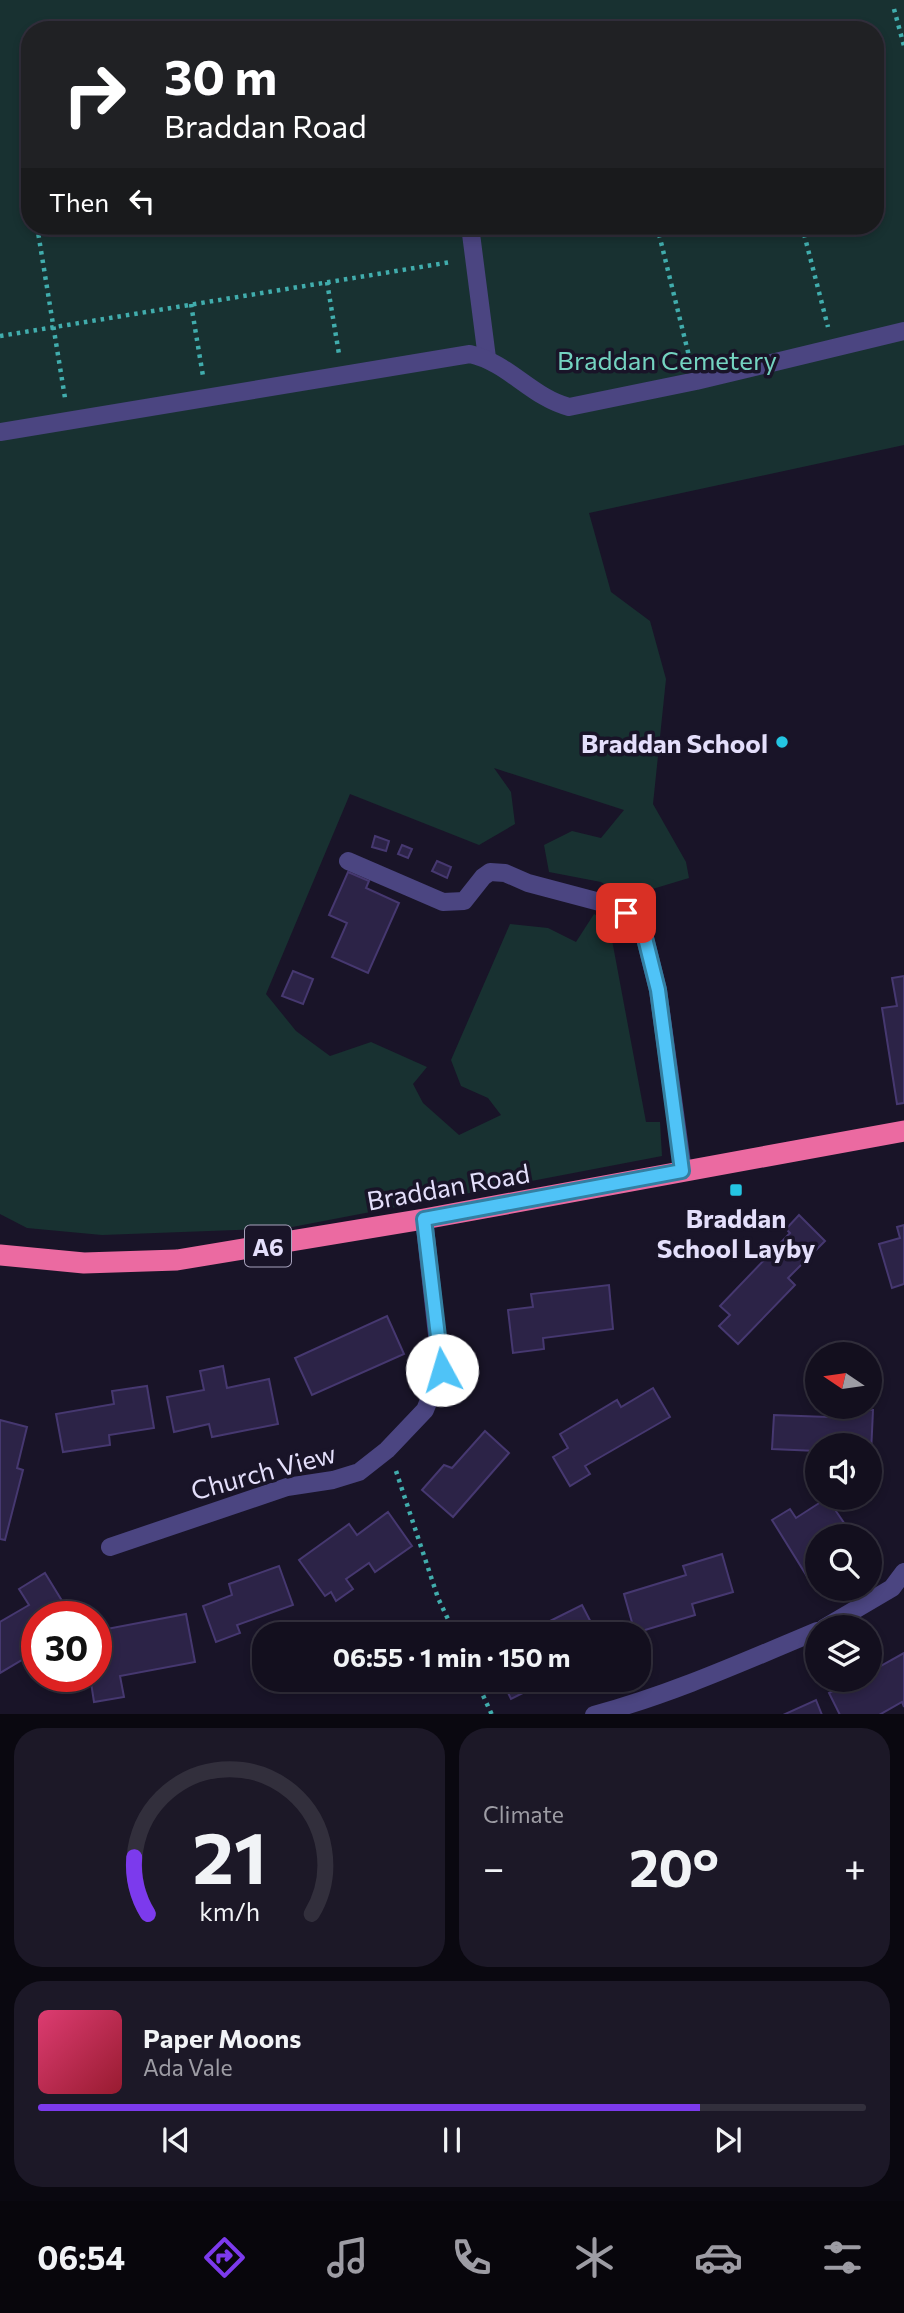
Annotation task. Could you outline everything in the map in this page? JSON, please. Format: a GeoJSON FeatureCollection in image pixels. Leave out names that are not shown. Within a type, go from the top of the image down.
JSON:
{"type":"FeatureCollection","features":[{"type":"Feature","properties":{"kind":"highway","name":"Braddan Road"},"geometry":{"type":"LineString","coordinates":[[0,1255],[84,1264],[177,1260],[424,1219],[904,1131]]}},
{"type":"Feature","properties":{"kind":"street"},"geometry":{"type":"LineString","coordinates":[[471,235],[486,358]]}},
{"type":"Feature","properties":{"kind":"street"},"geometry":{"type":"LineString","coordinates":[[0,432],[470,354],[503,366],[548,401],[569,407],[696,381],[904,331]]}},
{"type":"Feature","properties":{"kind":"street"},"geometry":{"type":"LineString","coordinates":[[348,861],[443,902],[464,901],[490,872],[505,873],[528,883],[611,905],[641,922],[658,990],[682,1171]]}},
{"type":"Feature","properties":{"kind":"street","name":"Church View"},"geometry":{"type":"LineString","coordinates":[[110,1547],[287,1487],[333,1480],[359,1472],[387,1450],[425,1410],[442,1370],[424,1219]]}},
{"type":"Feature","properties":{"kind":"street"},"geometry":{"type":"LineString","coordinates":[[846,1615],[892,1588],[904,1572]]}},
{"type":"Feature","properties":{"kind":"street"},"geometry":{"type":"LineString","coordinates":[[594,1714],[652,1699],[693,1684],[805,1636]]}},
{"type":"Feature","properties":{"kind":"path"},"geometry":{"type":"LineString","coordinates":[[894,9],[904,46]]}},
{"type":"Feature","properties":{"kind":"path"},"geometry":{"type":"LineString","coordinates":[[39,235],[69,422]]}},
{"type":"Feature","properties":{"kind":"path"},"geometry":{"type":"LineString","coordinates":[[659,235],[696,381]]}},
{"type":"Feature","properties":{"kind":"path"},"geometry":{"type":"LineString","coordinates":[[804,235],[833,348]]}},
{"type":"Feature","properties":{"kind":"path"},"geometry":{"type":"LineString","coordinates":[[0,336],[474,258]]}},
{"type":"Feature","properties":{"kind":"path"},"geometry":{"type":"LineString","coordinates":[[327,282],[342,374]]}},
{"type":"Feature","properties":{"kind":"path"},"geometry":{"type":"LineString","coordinates":[[191,304],[207,398]]}},
{"type":"Feature","properties":{"kind":"path"},"geometry":{"type":"LineString","coordinates":[[387,1450],[410,1506],[438,1598],[449,1622]]}},
{"type":"Feature","properties":{"kind":"path"},"geometry":{"type":"LineString","coordinates":[[482,1692],[492,1714]]}},
{"type":"Feature","properties":{"kind":"green space","name":"Braddan Cemetery"},"geometry":{"type":"Polygon","coordinates":[[[0,0],[904,0],[904,445],[589,513],[611,592],[650,621],[666,679],[653,804],[686,862],[689,878],[626,897],[601,882],[549,872],[544,845],[572,831],[601,838],[624,810],[494,768],[511,792],[515,824],[479,845],[350,794],[266,994],[296,1031],[330,1056],[371,1042],[427,1067],[413,1084],[423,1103],[459,1135],[501,1115],[488,1098],[461,1086],[451,1060],[510,924],[548,928],[576,942],[594,914],[604,920],[612,940],[646,1122],[660,1122],[662,1156],[287,1228],[102,1235],[27,1228],[0,1214],[0,0]]]}},
{"type":"Feature","properties":{"kind":"building"},"geometry":{"type":"Polygon","coordinates":[[[375,836],[389,841],[386,851],[372,847],[375,836]]]}},
{"type":"Feature","properties":{"kind":"building"},"geometry":{"type":"Polygon","coordinates":[[[402,845],[412,849],[408,858],[398,854],[402,845]]]}},
{"type":"Feature","properties":{"kind":"building"},"geometry":{"type":"Polygon","coordinates":[[[437,861],[451,867],[447,878],[432,871],[437,861]]]}},
{"type":"Feature","properties":{"kind":"building"},"geometry":{"type":"Polygon","coordinates":[[[348,872],[369,881],[366,888],[399,903],[368,973],[332,957],[347,923],[329,915],[348,872]]]}},
{"type":"Feature","properties":{"kind":"building"},"geometry":{"type":"Polygon","coordinates":[[[293,971],[313,979],[303,1004],[282,996],[293,971]]]}},
{"type":"Feature","properties":{"kind":"building"},"geometry":{"type":"Polygon","coordinates":[[[904,976],[904,1103],[897,1104],[882,1008],[897,1006],[892,978],[904,976]]]}},
{"type":"Feature","properties":{"kind":"building"},"geometry":{"type":"Polygon","coordinates":[[[799,1215],[825,1241],[788,1278],[795,1285],[738,1344],[719,1326],[730,1315],[720,1306],[790,1233],[786,1229],[799,1215]]]}},
{"type":"Feature","properties":{"kind":"building"},"geometry":{"type":"Polygon","coordinates":[[[904,1225],[904,1284],[892,1288],[879,1244],[900,1238],[897,1227],[904,1225]]]}},
{"type":"Feature","properties":{"kind":"building"},"geometry":{"type":"Polygon","coordinates":[[[609,1285],[613,1329],[543,1338],[544,1349],[513,1353],[508,1310],[533,1307],[531,1294],[609,1285]]]}},
{"type":"Feature","properties":{"kind":"building"},"geometry":{"type":"Polygon","coordinates":[[[387,1316],[404,1354],[312,1395],[295,1358],[387,1316]]]}},
{"type":"Feature","properties":{"kind":"building"},"geometry":{"type":"Polygon","coordinates":[[[223,1366],[227,1388],[269,1379],[278,1424],[212,1437],[209,1424],[174,1432],[167,1397],[204,1390],[200,1371],[223,1366]]]}},
{"type":"Feature","properties":{"kind":"building"},"geometry":{"type":"Polygon","coordinates":[[[147,1386],[154,1428],[109,1435],[110,1445],[63,1452],[56,1414],[114,1404],[112,1391],[147,1386]]]}},
{"type":"Feature","properties":{"kind":"building"},"geometry":{"type":"Polygon","coordinates":[[[653,1388],[670,1417],[585,1466],[590,1474],[570,1486],[553,1457],[568,1448],[560,1434],[617,1400],[621,1407],[653,1388]]]}},
{"type":"Feature","properties":{"kind":"building"},"geometry":{"type":"Polygon","coordinates":[[[774,1415],[805,1416],[805,1419],[873,1419],[872,1433],[805,1433],[805,1450],[772,1449],[774,1415]]]}},
{"type":"Feature","properties":{"kind":"building"},"geometry":{"type":"Polygon","coordinates":[[[0,1420],[27,1427],[17,1468],[23,1470],[5,1540],[0,1539],[0,1420]]]}},
{"type":"Feature","properties":{"kind":"building"},"geometry":{"type":"Polygon","coordinates":[[[485,1431],[509,1453],[453,1517],[422,1490],[444,1465],[452,1468],[485,1431]]]}},
{"type":"Feature","properties":{"kind":"building"},"geometry":{"type":"Polygon","coordinates":[[[790,1509],[796,1518],[808,1510],[835,1510],[845,1524],[805,1524],[805,1573],[772,1520],[790,1509]]]}},
{"type":"Feature","properties":{"kind":"building"},"geometry":{"type":"Polygon","coordinates":[[[388,1512],[412,1546],[375,1572],[369,1563],[346,1579],[353,1589],[336,1601],[331,1592],[325,1596],[299,1560],[349,1524],[357,1535],[388,1512]]]}},
{"type":"Feature","properties":{"kind":"building"},"geometry":{"type":"Polygon","coordinates":[[[722,1554],[733,1592],[692,1604],[695,1615],[651,1628],[651,1622],[632,1622],[624,1594],[686,1575],[683,1566],[722,1554]]]}},
{"type":"Feature","properties":{"kind":"building"},"geometry":{"type":"Polygon","coordinates":[[[279,1566],[293,1605],[237,1625],[240,1633],[216,1642],[203,1606],[232,1595],[229,1584],[279,1566]]]}},
{"type":"Feature","properties":{"kind":"building"},"geometry":{"type":"Polygon","coordinates":[[[45,1573],[62,1601],[26,1601],[19,1589],[45,1573]]]}},
{"type":"Feature","properties":{"kind":"building"},"geometry":{"type":"Polygon","coordinates":[[[582,1605],[591,1622],[548,1622],[582,1605]]]}},
{"type":"Feature","properties":{"kind":"building"},"geometry":{"type":"Polygon","coordinates":[[[21,1610],[21,1661],[0,1673],[0,1622],[21,1610]]]}},
{"type":"Feature","properties":{"kind":"building"},"geometry":{"type":"Polygon","coordinates":[[[186,1614],[195,1662],[120,1676],[124,1697],[94,1702],[92,1692],[112,1692],[112,1628],[186,1614]]]}},
{"type":"Feature","properties":{"kind":"building"},"geometry":{"type":"Polygon","coordinates":[[[904,1653],[904,1707],[902,1702],[881,1714],[840,1714],[829,1693],[882,1692],[882,1665],[904,1653]]]}},
{"type":"Feature","properties":{"kind":"building"},"geometry":{"type":"Polygon","coordinates":[[[508,1692],[525,1692],[511,1699],[508,1692]]]}},
{"type":"Feature","properties":{"kind":"building"},"geometry":{"type":"Polygon","coordinates":[[[816,1700],[822,1714],[785,1714],[816,1700]]]}},
{"type":"Feature","properties":{"kind":"place","name":"Braddan School"},"geometry":{"type":"Point","coordinates":[782,742]}},
{"type":"Feature","properties":{"kind":"place","name":"Braddan School Layby"},"geometry":{"type":"Point","coordinates":[736,1190]}},
{"type":"Feature","properties":{"kind":"route"},"geometry":{"type":"LineString","coordinates":[[442,1370],[424,1219],[682,1171],[658,990],[641,922],[626,913]]}}]}
